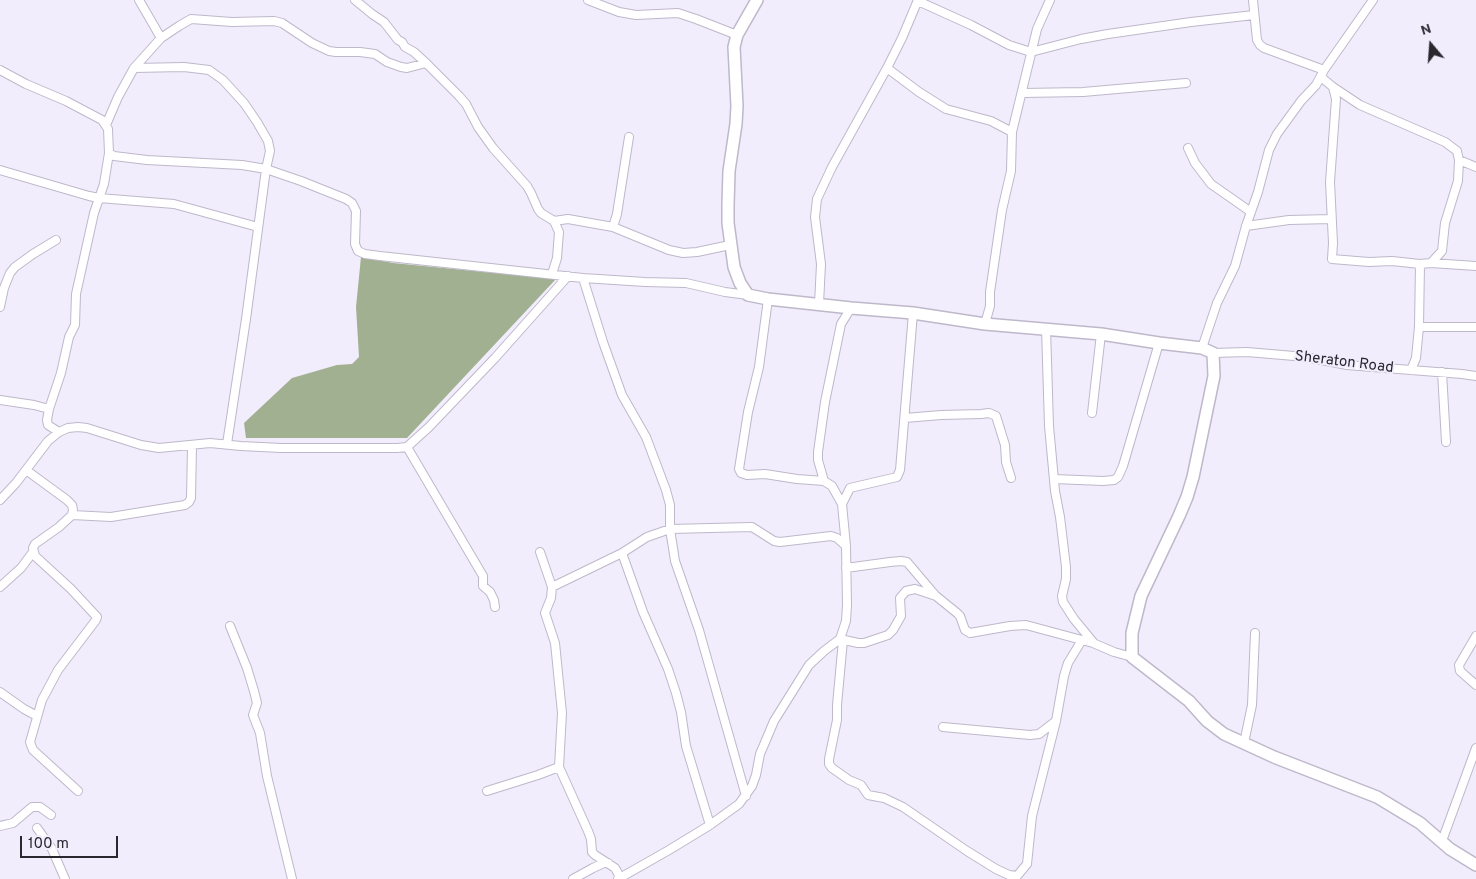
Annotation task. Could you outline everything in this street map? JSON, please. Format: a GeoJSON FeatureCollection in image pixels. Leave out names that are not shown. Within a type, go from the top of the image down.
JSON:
{"type":"FeatureCollection","features":[{"type":"Feature","properties":{"kind":"street"},"geometry":{"type":"LineString","coordinates":[[139,0],[161,38]]}},
{"type":"Feature","properties":{"kind":"street"},"geometry":{"type":"LineString","coordinates":[[355,0],[384,22],[398,40],[426,63],[466,104],[478,127],[532,193],[541,213],[554,221],[559,232],[557,258],[552,274]]}},
{"type":"Feature","properties":{"kind":"street"},"geometry":{"type":"LineString","coordinates":[[588,0],[619,12],[636,15],[678,13],[736,35]]}},
{"type":"Feature","properties":{"kind":"street"},"geometry":{"type":"LineString","coordinates":[[748,294],[740,283],[734,267],[728,223],[728,188],[737,106],[734,47],[736,35],[757,0]]}},
{"type":"Feature","properties":{"kind":"street"},"geometry":{"type":"LineString","coordinates":[[985,324],[990,306],[1002,210],[1011,171],[1012,132],[1031,52],[1043,14],[1050,0]]}},
{"type":"Feature","properties":{"kind":"street"},"geometry":{"type":"LineString","coordinates":[[1253,0],[1257,40],[1264,48],[1322,73],[1333,87],[1360,104],[1445,142],[1457,151],[1460,160],[1458,181],[1445,223],[1442,251],[1432,263]]}},
{"type":"Feature","properties":{"kind":"street"},"geometry":{"type":"LineString","coordinates":[[1132,657],[1132,632],[1141,596],[1180,516],[1193,477],[1214,376],[1208,350],[1217,303],[1235,266],[1246,226],[1264,174],[1269,150],[1277,134],[1316,85],[1322,73],[1373,0]]}},
{"type":"Feature","properties":{"kind":"street"},"geometry":{"type":"LineString","coordinates":[[819,304],[821,264],[815,217],[817,199],[832,167],[887,68],[918,1],[1009,44],[1031,52],[1099,36],[1191,22],[1254,15]]}},
{"type":"Feature","properties":{"kind":"street"},"geometry":{"type":"LineString","coordinates":[[106,126],[118,97],[134,68],[161,38],[192,19],[232,22],[274,21],[282,23],[328,51],[375,54],[401,67],[426,63]]}},
{"type":"Feature","properties":{"kind":"street"},"geometry":{"type":"LineString","coordinates":[[134,68],[198,68],[209,70],[227,84],[244,103],[268,140],[270,151],[227,444]]}},
{"type":"Feature","properties":{"kind":"street"},"geometry":{"type":"LineString","coordinates":[[887,68],[946,109],[991,121],[1012,132]]}},
{"type":"Feature","properties":{"kind":"street"},"geometry":{"type":"LineString","coordinates":[[0,70],[102,120],[109,134],[109,153],[104,184],[94,213],[76,294],[75,325],[69,337],[61,374],[47,420],[48,425],[58,432]]}},
{"type":"Feature","properties":{"kind":"street"},"geometry":{"type":"LineString","coordinates":[[1022,93],[1083,92],[1186,84]]}},
{"type":"Feature","properties":{"kind":"street"},"geometry":{"type":"LineString","coordinates":[[1333,87],[1336,99],[1330,182],[1332,259],[1476,266]]}},
{"type":"Feature","properties":{"kind":"street"},"geometry":{"type":"LineString","coordinates":[[613,227],[617,214],[629,137]]}},
{"type":"Feature","properties":{"kind":"street"},"geometry":{"type":"LineString","coordinates":[[1188,148],[1195,163],[1211,184],[1251,212]]}},
{"type":"Feature","properties":{"kind":"street"},"geometry":{"type":"LineString","coordinates":[[109,153],[114,156],[147,160],[242,165],[266,169],[338,195],[352,203],[356,211],[355,244],[358,251],[365,254],[583,278],[686,283],[725,292],[768,298],[913,313],[985,324],[1101,334],[1208,350]]}},
{"type":"Feature","properties":{"kind":"street"},"geometry":{"type":"LineString","coordinates":[[1460,160],[1476,167]]}},
{"type":"Feature","properties":{"kind":"street"},"geometry":{"type":"LineString","coordinates":[[0,170],[58,188],[99,198],[174,204],[258,227]]}},
{"type":"Feature","properties":{"kind":"street"},"geometry":{"type":"LineString","coordinates":[[554,221],[568,219],[613,227],[669,250],[683,253],[730,245]]}},
{"type":"Feature","properties":{"kind":"street"},"geometry":{"type":"LineString","coordinates":[[1246,226],[1289,220],[1332,219]]}},
{"type":"Feature","properties":{"kind":"street"},"geometry":{"type":"LineString","coordinates":[[0,306],[4,288],[10,273],[15,267],[56,240]]}},
{"type":"Feature","properties":{"kind":"street"},"geometry":{"type":"LineString","coordinates":[[1411,370],[1416,358],[1419,327],[1420,264]]}},
{"type":"Feature","properties":{"kind":"street"},"geometry":{"type":"LineString","coordinates":[[0,500],[16,483],[48,441],[58,432],[68,428],[78,427],[141,445],[159,448],[192,446],[210,442],[281,448],[407,447],[430,427],[496,358],[568,276]]}},
{"type":"Feature","properties":{"kind":"street"},"geometry":{"type":"LineString","coordinates":[[583,278],[622,395],[646,437],[666,490],[670,506],[670,529],[675,561],[699,630],[746,796]]}},
{"type":"Feature","properties":{"kind":"street"},"geometry":{"type":"LineString","coordinates":[[768,298],[759,367],[748,412],[739,469],[741,473],[747,475],[765,474],[824,481],[832,486],[842,504],[846,546],[846,621],[842,639],[837,720],[829,764],[832,768],[849,780],[861,785],[868,795],[884,798],[903,807],[996,869],[1017,876],[1027,864],[1032,816],[1056,721],[1064,676],[1068,663],[1082,640]]}},
{"type":"Feature","properties":{"kind":"street"},"geometry":{"type":"LineString","coordinates":[[824,481],[818,460],[818,452],[825,402],[841,324],[851,308]]}},
{"type":"Feature","properties":{"kind":"street"},"geometry":{"type":"LineString","coordinates":[[842,504],[850,488],[897,476],[900,470],[913,313]]}},
{"type":"Feature","properties":{"kind":"street"},"geometry":{"type":"LineString","coordinates":[[1419,327],[1476,327]]}},
{"type":"Feature","properties":{"kind":"street"},"geometry":{"type":"LineString","coordinates":[[1046,328],[1049,426],[1066,567],[1066,579],[1062,596],[1063,602],[1074,619],[1093,643]]}},
{"type":"Feature","properties":{"kind":"street"},"geometry":{"type":"LineString","coordinates":[[1092,413],[1101,334]]}},
{"type":"Feature","properties":{"kind":"street"},"geometry":{"type":"LineString","coordinates":[[1054,480],[1103,481],[1114,480],[1118,477],[1124,466],[1159,343]]}},
{"type":"Feature","properties":{"kind":"street","name":"Sheraton Road"},"geometry":{"type":"LineString","coordinates":[[1208,350],[1306,357],[1347,365],[1476,376]]}},
{"type":"Feature","properties":{"kind":"street"},"geometry":{"type":"LineString","coordinates":[[1442,372],[1446,442]]}},
{"type":"Feature","properties":{"kind":"street"},"geometry":{"type":"LineString","coordinates":[[0,400],[49,409]]}},
{"type":"Feature","properties":{"kind":"street"},"geometry":{"type":"LineString","coordinates":[[905,418],[989,413],[996,416],[1003,437],[1006,462],[1011,478]]}},
{"type":"Feature","properties":{"kind":"street"},"geometry":{"type":"LineString","coordinates":[[72,515],[111,516],[185,505],[191,498],[192,446]]}},
{"type":"Feature","properties":{"kind":"street"},"geometry":{"type":"LineString","coordinates":[[407,447],[483,576],[483,586],[490,592],[495,607]]}},
{"type":"Feature","properties":{"kind":"street"},"geometry":{"type":"LineString","coordinates":[[0,587],[21,568],[33,552],[36,544],[72,515],[72,505],[67,500],[26,470]]}},
{"type":"Feature","properties":{"kind":"street"},"geometry":{"type":"LineString","coordinates":[[552,587],[622,553],[646,537],[670,529],[752,527],[774,541],[780,542],[831,536],[837,538],[846,546]]}},
{"type":"Feature","properties":{"kind":"street"},"geometry":{"type":"LineString","coordinates":[[33,552],[97,617],[58,670],[42,700],[30,742],[33,750],[78,791]]}},
{"type":"Feature","properties":{"kind":"street"},"geometry":{"type":"LineString","coordinates":[[540,552],[552,587],[551,598],[545,613],[555,643],[562,713],[559,767],[588,831],[592,852],[595,856],[615,868],[619,878],[710,825],[739,804],[746,796],[756,775],[760,754],[784,705],[809,665],[824,651],[842,639],[864,643],[888,635],[901,616],[900,598],[906,591],[920,590],[936,596]]}},
{"type":"Feature","properties":{"kind":"street"},"geometry":{"type":"LineString","coordinates":[[622,553],[643,612],[671,677],[681,712],[686,746],[710,825]]}},
{"type":"Feature","properties":{"kind":"street"},"geometry":{"type":"LineString","coordinates":[[846,568],[895,561],[907,562],[936,596],[960,616],[965,630],[970,633],[1026,625],[1093,643],[1132,657],[1188,701],[1207,721],[1224,734],[1274,757],[1377,796],[1420,823],[1450,849],[1476,866]]}},
{"type":"Feature","properties":{"kind":"street"},"geometry":{"type":"LineString","coordinates":[[230,626],[254,691],[257,704],[253,715],[260,733],[267,776],[292,879]]}},
{"type":"Feature","properties":{"kind":"street"},"geometry":{"type":"LineString","coordinates":[[1244,743],[1252,704],[1255,633]]}},
{"type":"Feature","properties":{"kind":"street"},"geometry":{"type":"LineString","coordinates":[[1476,636],[1459,665],[1460,671],[1476,685]]}},
{"type":"Feature","properties":{"kind":"street"},"geometry":{"type":"LineString","coordinates":[[0,692],[37,716]]}},
{"type":"Feature","properties":{"kind":"street"},"geometry":{"type":"LineString","coordinates":[[943,727],[1030,736],[1039,734],[1056,721]]}},
{"type":"Feature","properties":{"kind":"street"},"geometry":{"type":"LineString","coordinates":[[1442,841],[1476,748]]}},
{"type":"Feature","properties":{"kind":"street"},"geometry":{"type":"LineString","coordinates":[[487,790],[559,767]]}},
{"type":"Feature","properties":{"kind":"street"},"geometry":{"type":"LineString","coordinates":[[0,826],[13,823],[32,807],[40,807],[51,815]]}},
{"type":"Feature","properties":{"kind":"street"},"geometry":{"type":"LineString","coordinates":[[37,828],[52,849],[64,879]]}},
{"type":"Feature","properties":{"kind":"street"},"geometry":{"type":"LineString","coordinates":[[572,879],[604,863],[608,863]]}},
{"type":"Feature","properties":{"kind":"green space"},"geometry":{"type":"Polygon","coordinates":[[[361,257],[393,263],[556,279],[407,438],[246,438],[244,423],[292,378],[337,365],[352,364],[359,357],[356,307],[361,257]]]}}]}
